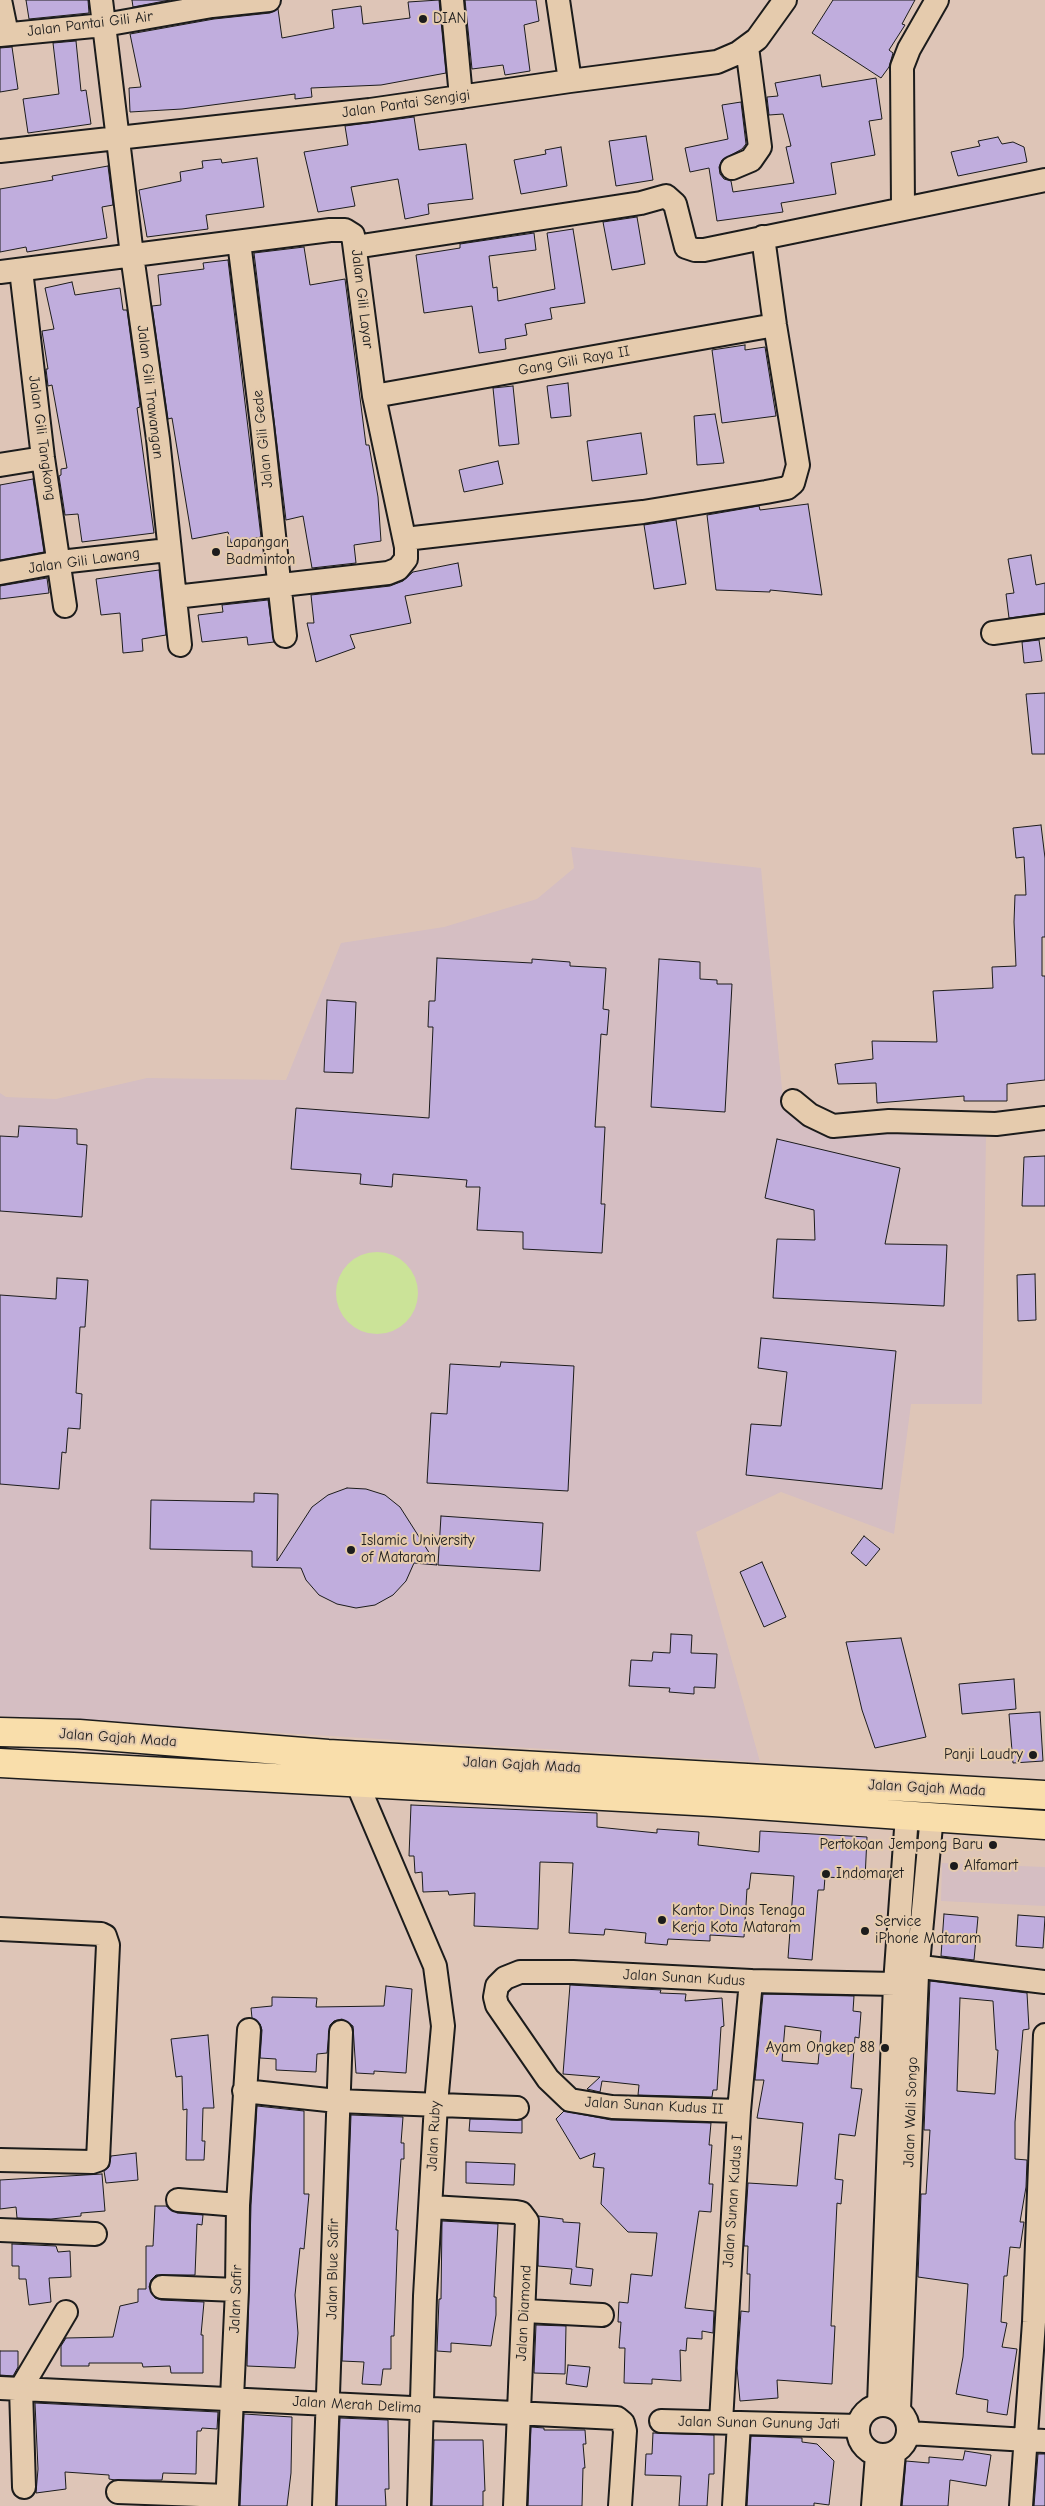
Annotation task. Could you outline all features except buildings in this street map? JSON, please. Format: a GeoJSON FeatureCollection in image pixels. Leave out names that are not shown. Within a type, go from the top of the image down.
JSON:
{"type":"FeatureCollection","features":[{"type":"Feature","properties":{"kind":"main road","name":"Jalan Gajah Mada"},"geometry":{"type":"LineString","coordinates":[[0,1732],[88,1735],[328,1754],[1045,1795]]}},
{"type":"Feature","properties":{"kind":"main road","name":"Jalan Gajah Mada"},"geometry":{"type":"LineString","coordinates":[[0,1763],[713,1802],[776,1808],[919,1815],[1045,1825]]}},
{"type":"Feature","properties":{"kind":"main road"},"geometry":{"type":"LineString","coordinates":[[776,1808],[778,1780]]}},
{"type":"Feature","properties":{"kind":"street"},"geometry":{"type":"LineString","coordinates":[[0,0],[3,35]]}},
{"type":"Feature","properties":{"kind":"street","name":"Jalan Gili Trawangan"},"geometry":{"type":"LineString","coordinates":[[101,0],[120,138],[132,255],[158,439],[168,550],[180,645]]}},
{"type":"Feature","properties":{"kind":"street","name":"Jalan Pantai Gili Air"},"geometry":{"type":"LineString","coordinates":[[3,35],[104,26],[212,3],[269,0]]}},
{"type":"Feature","properties":{"kind":"street"},"geometry":{"type":"LineString","coordinates":[[452,0],[461,97]]}},
{"type":"Feature","properties":{"kind":"street"},"geometry":{"type":"LineString","coordinates":[[558,0],[570,80]]}},
{"type":"Feature","properties":{"kind":"street","name":"Jalan Pantai Sengigi"},"geometry":{"type":"LineString","coordinates":[[0,151],[370,110],[570,80],[717,62],[747,47],[766,30],[785,0]]}},
{"type":"Feature","properties":{"kind":"street"},"geometry":{"type":"LineString","coordinates":[[903,207],[902,68],[909,49],[937,0]]}},
{"type":"Feature","properties":{"kind":"street"},"geometry":{"type":"LineString","coordinates":[[732,168],[752,160],[760,147],[747,47]]}},
{"type":"Feature","properties":{"kind":"street"},"geometry":{"type":"LineString","coordinates":[[355,247],[629,205],[666,196],[675,204],[682,238],[686,247],[690,250],[704,250],[903,207],[1045,180]]}},
{"type":"Feature","properties":{"kind":"street","name":"Jalan Gili Layar"},"geometry":{"type":"LineString","coordinates":[[10,271],[330,230],[345,230],[353,235],[374,396],[407,550],[404,562],[398,569],[388,573],[279,586]]}},
{"type":"Feature","properties":{"kind":"street"},"geometry":{"type":"LineString","coordinates":[[405,539],[643,512],[787,488],[793,483],[798,465],[763,237]]}},
{"type":"Feature","properties":{"kind":"street","name":"Jalan Gili Gede"},"geometry":{"type":"LineString","coordinates":[[239,242],[262,424],[285,636]]}},
{"type":"Feature","properties":{"kind":"street","name":"Jalan Gili Tangkong"},"geometry":{"type":"LineString","coordinates":[[10,271],[43,458],[60,562],[65,606]]}},
{"type":"Feature","properties":{"kind":"street","name":"Gang Gili Raya II"},"geometry":{"type":"LineString","coordinates":[[374,396],[775,325]]}},
{"type":"Feature","properties":{"kind":"street"},"geometry":{"type":"LineString","coordinates":[[0,465],[43,458]]}},
{"type":"Feature","properties":{"kind":"street","name":"Jalan Gili Lawang"},"geometry":{"type":"LineString","coordinates":[[0,573],[60,562],[168,550]]}},
{"type":"Feature","properties":{"kind":"street"},"geometry":{"type":"LineString","coordinates":[[174,597],[279,586]]}},
{"type":"Feature","properties":{"kind":"street"},"geometry":{"type":"LineString","coordinates":[[993,633],[1045,626]]}},
{"type":"Feature","properties":{"kind":"street"},"geometry":{"type":"LineString","coordinates":[[793,1101],[810,1115],[833,1126],[889,1121],[996,1124],[1045,1118]]}},
{"type":"Feature","properties":{"kind":"street","name":"Jalan Ruby"},"geometry":{"type":"LineString","coordinates":[[357,1783],[435,1966],[443,2026],[436,2104],[425,2296],[419,2506]]}},
{"type":"Feature","properties":{"kind":"street","name":"Jalan Wali Songo"},"geometry":{"type":"LineString","coordinates":[[889,2407],[903,1972],[919,1815]]}},
{"type":"Feature","properties":{"kind":"street"},"geometry":{"type":"LineString","coordinates":[[0,1929],[100,1934],[106,1936],[108,1945],[98,2160],[92,2162],[0,2160]]}},
{"type":"Feature","properties":{"kind":"street","name":"Jalan Sunan Kudus"},"geometry":{"type":"LineString","coordinates":[[497,2005],[495,1993],[499,1983],[508,1976],[520,1972],[573,1972],[751,1981],[903,1972],[1045,1982]]}},
{"type":"Feature","properties":{"kind":"street","name":"Jalan Wali Songo"},"geometry":{"type":"LineString","coordinates":[[889,2407],[903,1972]]}},
{"type":"Feature","properties":{"kind":"street","name":"Jalan Sunan Kudus I"},"geometry":{"type":"LineString","coordinates":[[734,2506],[730,2422],[739,2111],[751,1981]]}},
{"type":"Feature","properties":{"kind":"street","name":"Jalan Sunan Kudus II"},"geometry":{"type":"LineString","coordinates":[[497,2005],[548,2079],[570,2100],[612,2107],[739,2111]]}},
{"type":"Feature","properties":{"kind":"street","name":"Jalan Safir"},"geometry":{"type":"LineString","coordinates":[[227,2501],[238,2205],[249,2030]]}},
{"type":"Feature","properties":{"kind":"street","name":"Jalan Blue Safir"},"geometry":{"type":"LineString","coordinates":[[324,2506],[330,2402],[337,2102],[341,2032]]}},
{"type":"Feature","properties":{"kind":"street"},"geometry":{"type":"LineString","coordinates":[[1021,2506],[1036,2440],[1034,2322],[1045,2035]]}},
{"type":"Feature","properties":{"kind":"street"},"geometry":{"type":"LineString","coordinates":[[244,2092],[337,2102],[517,2108]]}},
{"type":"Feature","properties":{"kind":"street"},"geometry":{"type":"LineString","coordinates":[[178,2200],[238,2205]]}},
{"type":"Feature","properties":{"kind":"street","name":"Jalan Diamond"},"geometry":{"type":"LineString","coordinates":[[431,2207],[516,2212],[525,2217],[528,2228],[515,2506]]}},
{"type":"Feature","properties":{"kind":"street"},"geometry":{"type":"LineString","coordinates":[[0,2230],[95,2234]]}},
{"type":"Feature","properties":{"kind":"street"},"geometry":{"type":"LineString","coordinates":[[162,2287],[236,2290]]}},
{"type":"Feature","properties":{"kind":"street"},"geometry":{"type":"LineString","coordinates":[[525,2311],[602,2315]]}},
{"type":"Feature","properties":{"kind":"street"},"geometry":{"type":"LineString","coordinates":[[24,2487],[10,2388],[66,2312]]}},
{"type":"Feature","properties":{"kind":"street","name":"Jalan Merah Delima"},"geometry":{"type":"LineString","coordinates":[[10,2388],[232,2400],[330,2402],[422,2409],[617,2418],[623,2423],[625,2431],[620,2506]]}},
{"type":"Feature","properties":{"kind":"street"},"geometry":{"type":"LineString","coordinates":[[873,2506],[885,2454],[905,2443],[908,2425],[889,2407],[867,2409],[858,2426],[862,2444],[885,2454]]}},
{"type":"Feature","properties":{"kind":"street","name":"Jalan Sunan Gunung Jati"},"geometry":{"type":"LineString","coordinates":[[661,2421],[858,2426]]}},
{"type":"Feature","properties":{"kind":"street"},"geometry":{"type":"LineString","coordinates":[[908,2434],[1036,2440]]}},
{"type":"Feature","properties":{"kind":"street"},"geometry":{"type":"LineString","coordinates":[[885,2454],[889,2506]]}},
{"type":"Feature","properties":{"kind":"street"},"geometry":{"type":"LineString","coordinates":[[118,2492],[227,2501]]}},
{"type":"Feature","properties":{"kind":"shaded area"},"geometry":{"type":"Polygon","coordinates":[[[571,847],[761,868],[784,1110],[986,1136],[982,1404],[911,1404],[894,1534],[781,1492],[696,1532],[760,1762],[0,1716],[0,1093],[6,1097],[56,1099],[147,1078],[286,1080],[341,943],[444,927],[537,899],[574,868],[571,847]]]}},
{"type":"Feature","properties":{"kind":"shaded area","name":"Pertokoan Jempong Baru"},"geometry":{"type":"Polygon","coordinates":[[[942,1863],[1045,1867],[1045,1906],[941,1901],[942,1863]]]}},
{"type":"Feature","properties":{"kind":"green space"},"geometry":{"type":"Polygon","coordinates":[[[377,1252],[393,1255],[406,1264],[415,1277],[418,1293],[415,1309],[406,1322],[393,1331],[377,1334],[361,1331],[348,1322],[339,1309],[336,1293],[339,1277],[348,1264],[361,1255],[377,1252]]]}},
{"type":"Feature","properties":{"kind":"place","name":"DIAN"},"geometry":{"type":"Point","coordinates":[423,19]}},
{"type":"Feature","properties":{"kind":"place","name":"Lapangan Badminton"},"geometry":{"type":"Point","coordinates":[216,552]}},
{"type":"Feature","properties":{"kind":"place","name":"Islamic University of Mataram"},"geometry":{"type":"Point","coordinates":[351,1550]}},
{"type":"Feature","properties":{"kind":"place","name":"Panji Laudry"},"geometry":{"type":"Point","coordinates":[1033,1755]}},
{"type":"Feature","properties":{"kind":"place","name":"Pertokoan Jempong Baru"},"geometry":{"type":"Point","coordinates":[993,1845]}},
{"type":"Feature","properties":{"kind":"place","name":"Alfamart"},"geometry":{"type":"Point","coordinates":[954,1866]}},
{"type":"Feature","properties":{"kind":"place","name":"Indomaret"},"geometry":{"type":"Point","coordinates":[826,1874]}},
{"type":"Feature","properties":{"kind":"place","name":"Kantor Dinas Tenaga Kerja Kota Mataram"},"geometry":{"type":"Point","coordinates":[662,1920]}},
{"type":"Feature","properties":{"kind":"place","name":"Service iPhone Mataram"},"geometry":{"type":"Point","coordinates":[865,1931]}},
{"type":"Feature","properties":{"kind":"place","name":"Ayam Ongkep 88"},"geometry":{"type":"Point","coordinates":[885,2048]}}]}
